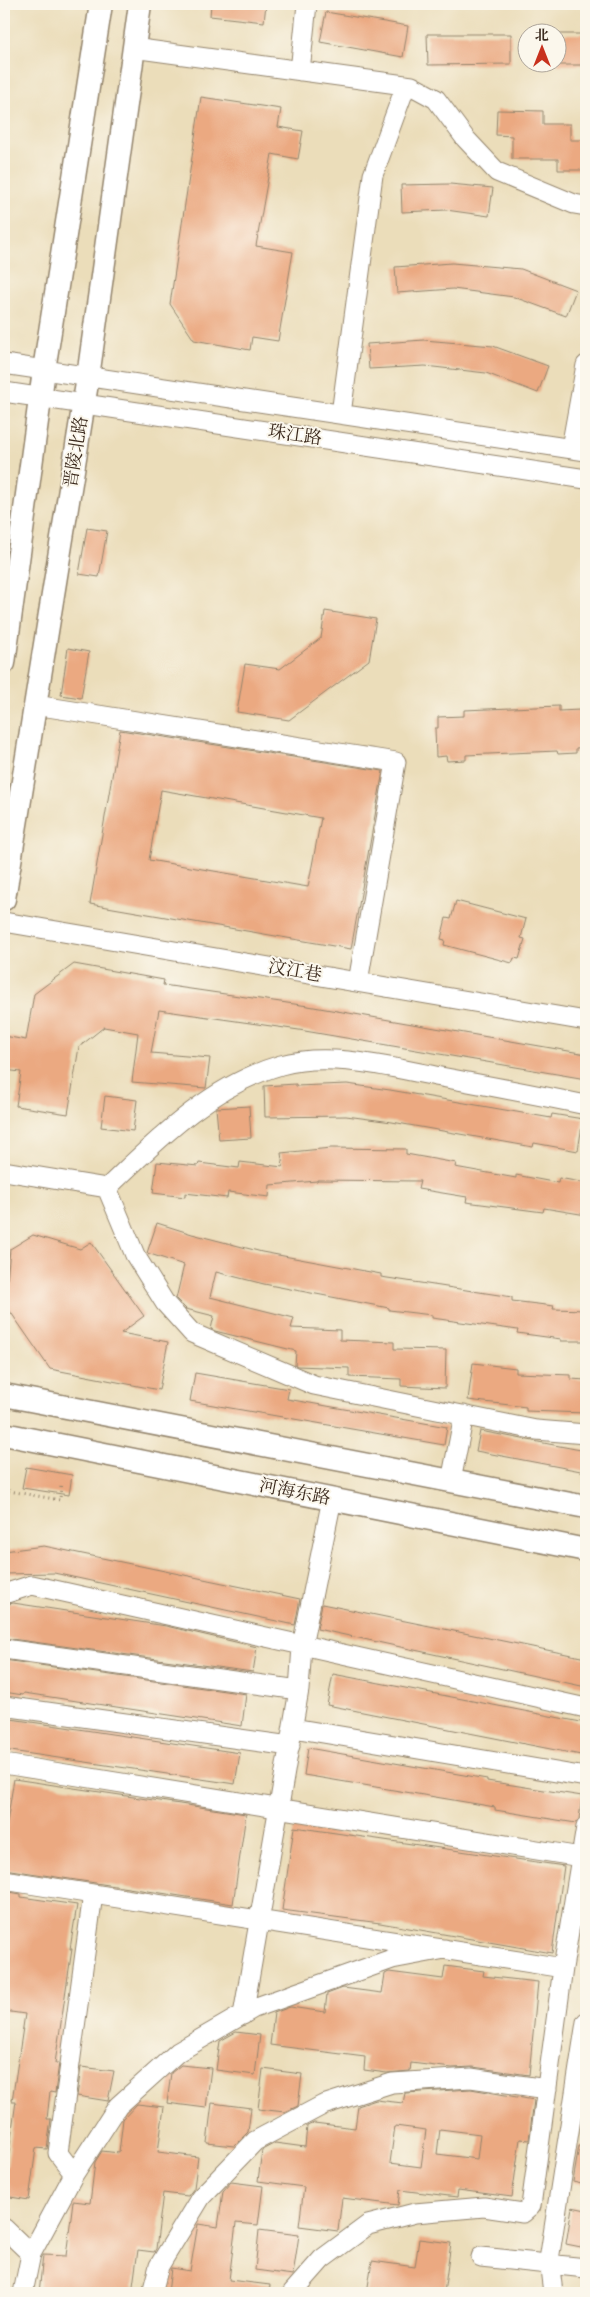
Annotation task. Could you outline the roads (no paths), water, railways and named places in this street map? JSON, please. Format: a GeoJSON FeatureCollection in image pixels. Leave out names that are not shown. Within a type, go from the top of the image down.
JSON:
{"type":"FeatureCollection","features":[{"type":"Feature","properties":{"kind":"main road"},"geometry":{"type":"LineString","coordinates":[[4,663],[40,397],[100,4]]}},
{"type":"Feature","properties":{"kind":"main road","name":"晋陵北路"},"geometry":{"type":"LineString","coordinates":[[4,899],[84,404],[140,4]]}},
{"type":"Feature","properties":{"kind":"main road"},"geometry":{"type":"LineString","coordinates":[[4,1394],[586,1507]]}},
{"type":"Feature","properties":{"kind":"main road","name":"河海东路"},"geometry":{"type":"LineString","coordinates":[[4,1434],[586,1550]]}},
{"type":"Feature","properties":{"kind":"street"},"geometry":{"type":"LineString","coordinates":[[300,70],[307,4]]}},
{"type":"Feature","properties":{"kind":"street"},"geometry":{"type":"LineString","coordinates":[[134,48],[412,86],[436,99],[466,138],[497,172],[574,204],[586,206]]}},
{"type":"Feature","properties":{"kind":"street"},"geometry":{"type":"LineString","coordinates":[[341,414],[374,175],[406,85]]}},
{"type":"Feature","properties":{"kind":"street","name":"珠江路"},"geometry":{"type":"LineString","coordinates":[[4,364],[578,449]]}},
{"type":"Feature","properties":{"kind":"street"},"geometry":{"type":"LineString","coordinates":[[578,449],[586,366]]}},
{"type":"Feature","properties":{"kind":"street","name":"珠江路"},"geometry":{"type":"LineString","coordinates":[[4,392],[586,479]]}},
{"type":"Feature","properties":{"kind":"street"},"geometry":{"type":"LineString","coordinates":[[35,705],[396,762],[358,982]]}},
{"type":"Feature","properties":{"kind":"street","name":"汶江巷"},"geometry":{"type":"LineString","coordinates":[[4,922],[586,1021]]}},
{"type":"Feature","properties":{"kind":"street"},"geometry":{"type":"LineString","coordinates":[[107,1188],[164,1134],[230,1087],[281,1065],[322,1060],[368,1063],[586,1105]]}},
{"type":"Feature","properties":{"kind":"street"},"geometry":{"type":"LineString","coordinates":[[4,1171],[107,1188]]}},
{"type":"Feature","properties":{"kind":"street"},"geometry":{"type":"LineString","coordinates":[[107,1188],[135,1255],[165,1303],[192,1333],[314,1385],[536,1430],[586,1434]]}},
{"type":"Feature","properties":{"kind":"street"},"geometry":{"type":"LineString","coordinates":[[451,1481],[464,1415]]}},
{"type":"Feature","properties":{"kind":"street"},"geometry":{"type":"LineString","coordinates":[[243,2014],[292,1737],[299,1690],[302,1646],[332,1499]]}},
{"type":"Feature","properties":{"kind":"street"},"geometry":{"type":"LineString","coordinates":[[4,1594],[32,1584],[302,1646],[586,1708]]}},
{"type":"Feature","properties":{"kind":"street"},"geometry":{"type":"LineString","coordinates":[[4,1649],[299,1690]]}},
{"type":"Feature","properties":{"kind":"street"},"geometry":{"type":"LineString","coordinates":[[4,1706],[292,1737],[586,1777]]}},
{"type":"Feature","properties":{"kind":"street"},"geometry":{"type":"LineString","coordinates":[[4,1764],[581,1857]]}},
{"type":"Feature","properties":{"kind":"street"},"geometry":{"type":"LineString","coordinates":[[292,2293],[322,2259],[368,2226],[415,2213],[484,2208],[523,2213],[531,2206],[563,1968],[586,1827]]}},
{"type":"Feature","properties":{"kind":"street"},"geometry":{"type":"LineString","coordinates":[[4,1880],[563,1968]]}},
{"type":"Feature","properties":{"kind":"street"},"geometry":{"type":"LineString","coordinates":[[74,2174],[58,2153],[93,1894]]}},
{"type":"Feature","properties":{"kind":"street"},"geometry":{"type":"LineString","coordinates":[[22,2293],[31,2254],[74,2174],[118,2106],[178,2052],[254,2008],[328,1980],[383,1962],[445,1950]]}},
{"type":"Feature","properties":{"kind":"street"},"geometry":{"type":"LineString","coordinates":[[553,2293],[549,2266],[578,2131],[586,2022]]}},
{"type":"Feature","properties":{"kind":"street"},"geometry":{"type":"LineString","coordinates":[[152,2293],[159,2266],[201,2197],[255,2141],[323,2105],[392,2082],[471,2078],[547,2089]]}},
{"type":"Feature","properties":{"kind":"street"},"geometry":{"type":"LineString","coordinates":[[4,2228],[31,2254]]}},
{"type":"Feature","properties":{"kind":"street"},"geometry":{"type":"LineString","coordinates":[[481,2257],[549,2266],[586,2268]]}}]}
